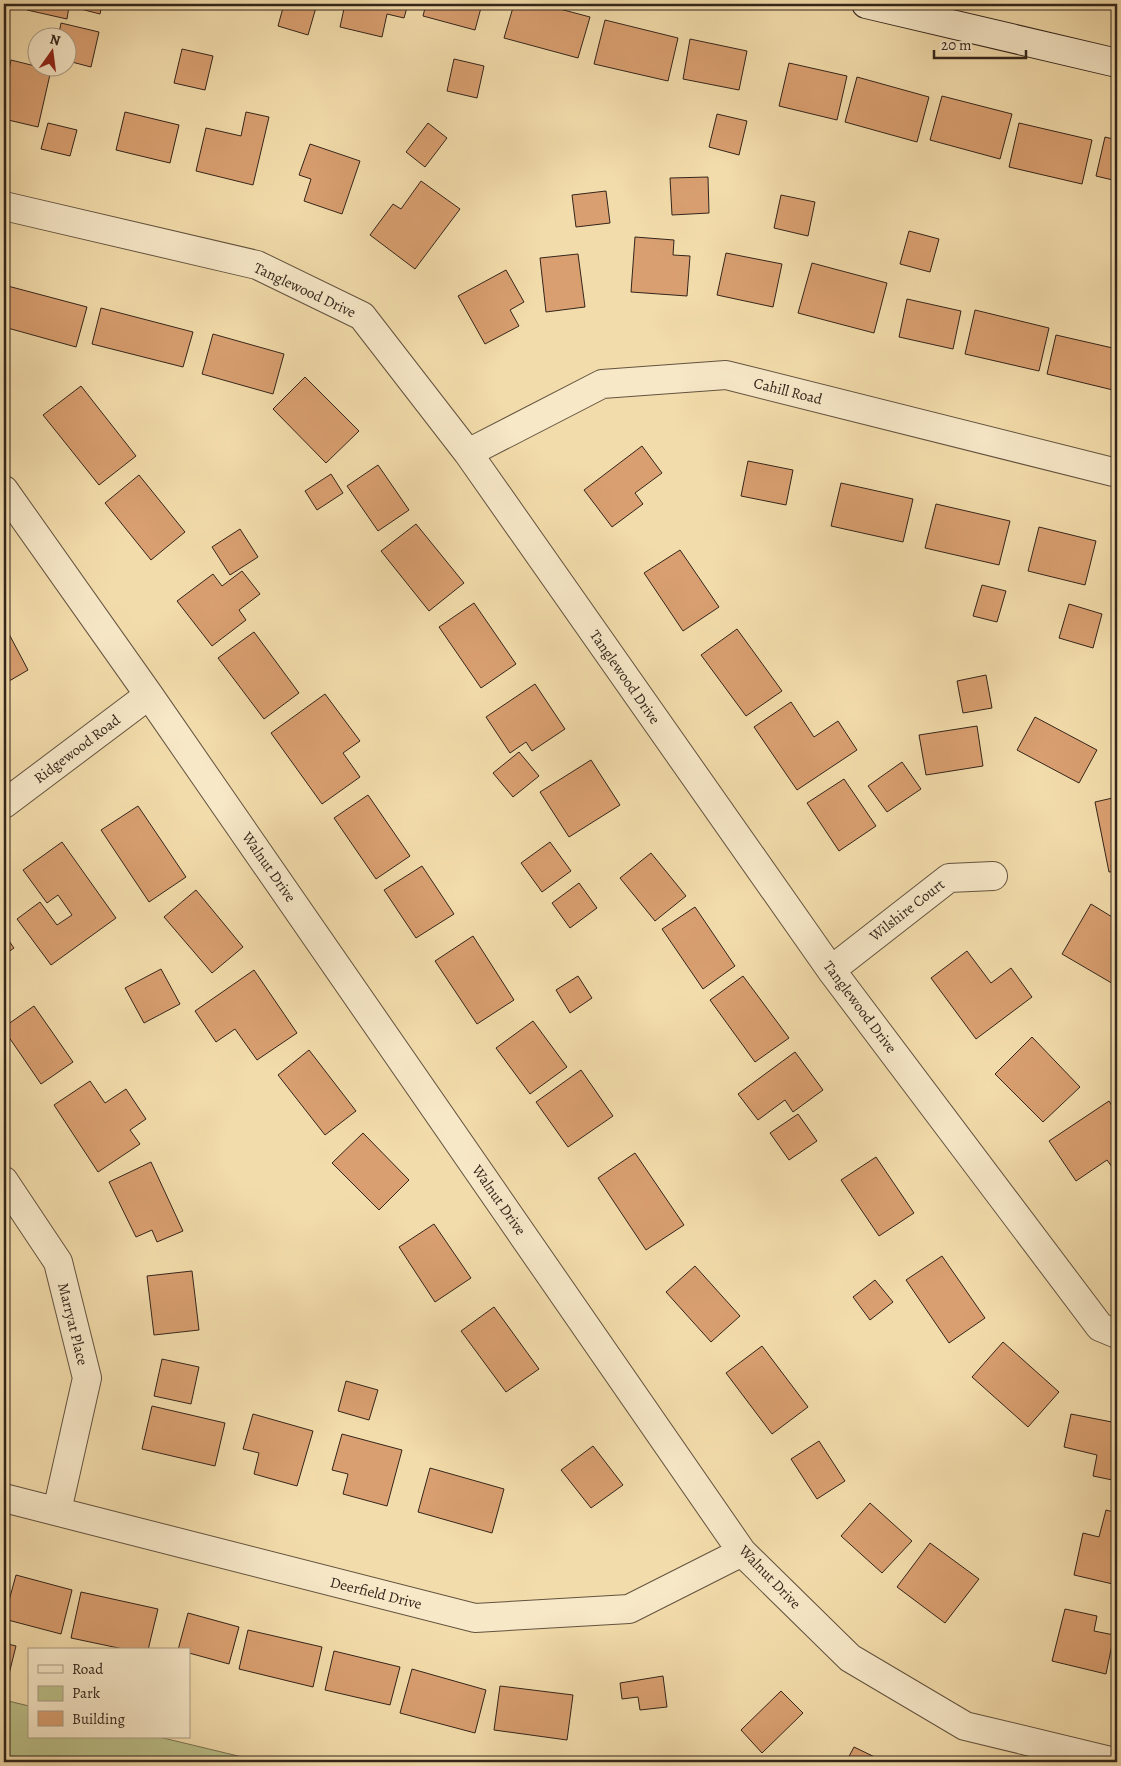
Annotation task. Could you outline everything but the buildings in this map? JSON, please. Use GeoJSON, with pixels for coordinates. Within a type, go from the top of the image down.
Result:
{"type":"FeatureCollection","features":[{"type":"Feature","properties":{"kind":"street"},"geometry":{"type":"LineString","coordinates":[[866,4],[1117,63]]}},
{"type":"Feature","properties":{"kind":"street","name":"Tanglewood Drive"},"geometry":{"type":"LineString","coordinates":[[4,206],[257,266],[362,316],[468,453],[831,970],[1100,1327],[1117,1334]]}},
{"type":"Feature","properties":{"kind":"street","name":"Cahill Road"},"geometry":{"type":"LineString","coordinates":[[468,453],[602,384],[726,375],[1117,473]]}},
{"type":"Feature","properties":{"kind":"street","name":"Walnut Drive"},"geometry":{"type":"LineString","coordinates":[[4,490],[150,695],[742,1552],[850,1658],[965,1726],[1115,1762]]}},
{"type":"Feature","properties":{"kind":"street","name":"Ridgewood Road"},"geometry":{"type":"LineString","coordinates":[[4,804],[150,695]]}},
{"type":"Feature","properties":{"kind":"street","name":"Wilshire Court"},"geometry":{"type":"LineString","coordinates":[[831,970],[949,878],[993,876]]}},
{"type":"Feature","properties":{"kind":"street","name":"Marryat Place"},"geometry":{"type":"LineString","coordinates":[[4,1181],[58,1262],[87,1378],[57,1511]]}},
{"type":"Feature","properties":{"kind":"street","name":"Deerfield Drive"},"geometry":{"type":"LineString","coordinates":[[4,1498],[475,1618],[628,1609],[742,1552]]}},
{"type":"Feature","properties":{"kind":"green space"},"geometry":{"type":"Polygon","coordinates":[[[4,1700],[28,1706],[28,1738],[163,1738],[263,1762],[4,1762],[4,1700]]]}}]}
